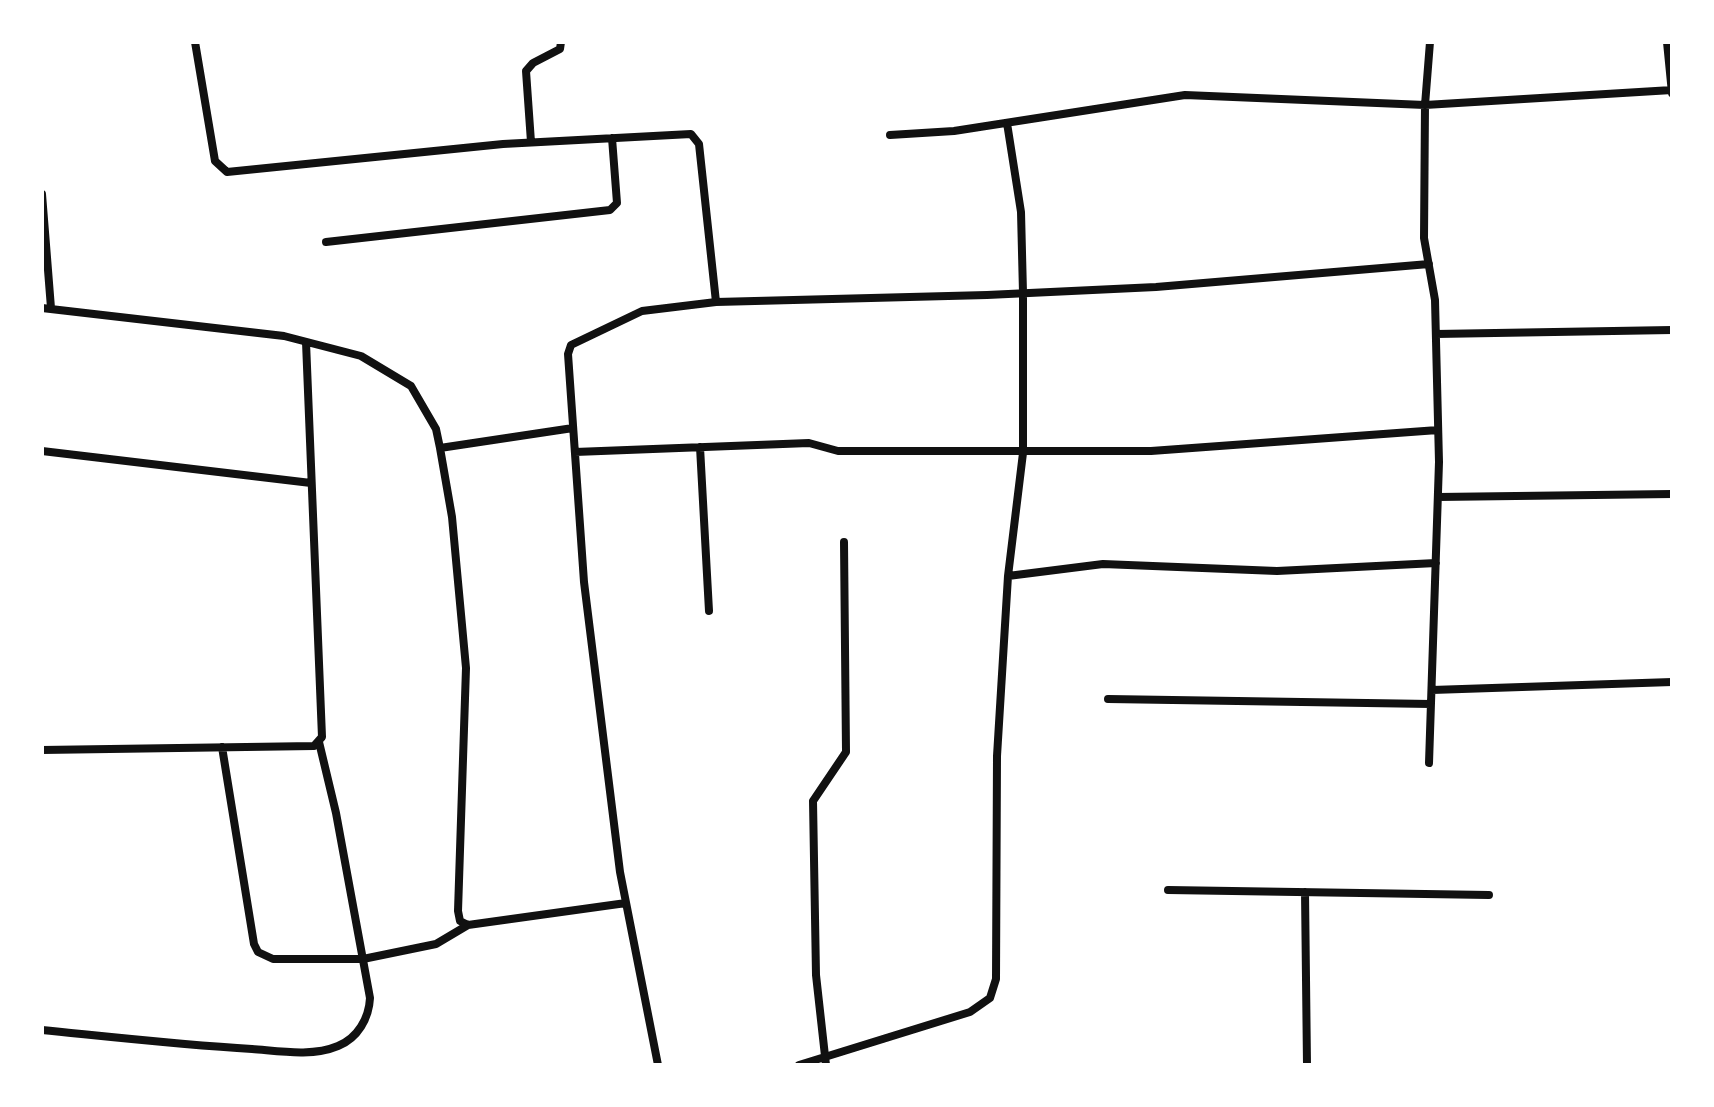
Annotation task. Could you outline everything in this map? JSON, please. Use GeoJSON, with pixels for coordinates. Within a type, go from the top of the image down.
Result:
{"type":"FeatureCollection","features":[{"type":"Feature","properties":{"kind":"street"},"geometry":{"type":"LineString","coordinates":[[195,42],[215,161],[227,172],[531,142],[691,134],[699,144],[716,302]]}},
{"type":"Feature","properties":{"kind":"street"},"geometry":{"type":"LineString","coordinates":[[531,142],[526,71],[533,63],[560,49],[561,42]]}},
{"type":"Feature","properties":{"kind":"street"},"geometry":{"type":"LineString","coordinates":[[1429,763],[1438,497],[1435,300],[1424,238],[1425,105],[1430,42]]}},
{"type":"Feature","properties":{"kind":"street"},"geometry":{"type":"LineString","coordinates":[[890,135],[954,131],[1185,95],[1425,105],[1672,93],[1667,42]]}},
{"type":"Feature","properties":{"kind":"street"},"geometry":{"type":"LineString","coordinates":[[799,1065],[970,1012],[990,998],[996,979],[997,756],[1008,576],[1023,453],[1021,212],[1007,123]]}},
{"type":"Feature","properties":{"kind":"street"},"geometry":{"type":"LineString","coordinates":[[326,242],[610,210],[617,203],[612,138]]}},
{"type":"Feature","properties":{"kind":"street"},"geometry":{"type":"LineString","coordinates":[[42,194],[46,308],[284,336],[361,356],[411,386],[436,429],[452,517],[466,668],[458,911],[460,921],[468,925]]}},
{"type":"Feature","properties":{"kind":"street"},"geometry":{"type":"LineString","coordinates":[[658,1065],[626,903],[584,582],[568,354],[571,345],[642,311],[716,302],[1156,287],[1429,264]]}},
{"type":"Feature","properties":{"kind":"street"},"geometry":{"type":"LineString","coordinates":[[1436,334],[1672,330]]}},
{"type":"Feature","properties":{"kind":"street"},"geometry":{"type":"LineString","coordinates":[[42,750],[314,746],[319,742],[322,737],[306,342]]}},
{"type":"Feature","properties":{"kind":"street"},"geometry":{"type":"LineString","coordinates":[[440,448],[573,428]]}},
{"type":"Feature","properties":{"kind":"street"},"geometry":{"type":"LineString","coordinates":[[575,452],[809,443],[838,451],[1151,451],[1438,430]]}},
{"type":"Feature","properties":{"kind":"street"},"geometry":{"type":"LineString","coordinates":[[700,447],[709,611]]}},
{"type":"Feature","properties":{"kind":"street"},"geometry":{"type":"LineString","coordinates":[[42,451],[311,483]]}},
{"type":"Feature","properties":{"kind":"street"},"geometry":{"type":"LineString","coordinates":[[1438,497],[1672,494]]}},
{"type":"Feature","properties":{"kind":"street"},"geometry":{"type":"LineString","coordinates":[[826,1065],[816,975],[813,801],[846,752],[844,542]]}},
{"type":"Feature","properties":{"kind":"street"},"geometry":{"type":"LineString","coordinates":[[1008,576],[1103,564],[1277,571],[1436,563]]}},
{"type":"Feature","properties":{"kind":"street"},"geometry":{"type":"LineString","coordinates":[[1432,690],[1672,682]]}},
{"type":"Feature","properties":{"kind":"street"},"geometry":{"type":"LineString","coordinates":[[1108,699],[1431,704]]}},
{"type":"Feature","properties":{"kind":"street"},"geometry":{"type":"LineString","coordinates":[[42,1030],[192,1046],[313,1052],[337,1047],[350,1040],[369,1011],[363,959],[336,813],[319,742]]}},
{"type":"Feature","properties":{"kind":"street"},"geometry":{"type":"LineString","coordinates":[[222,747],[254,944],[258,952],[273,959],[363,959],[436,944],[468,925],[626,903]]}},
{"type":"Feature","properties":{"kind":"street"},"geometry":{"type":"LineString","coordinates":[[1168,890],[1489,895]]}},
{"type":"Feature","properties":{"kind":"street"},"geometry":{"type":"LineString","coordinates":[[1305,892],[1307,1065]]}}]}
